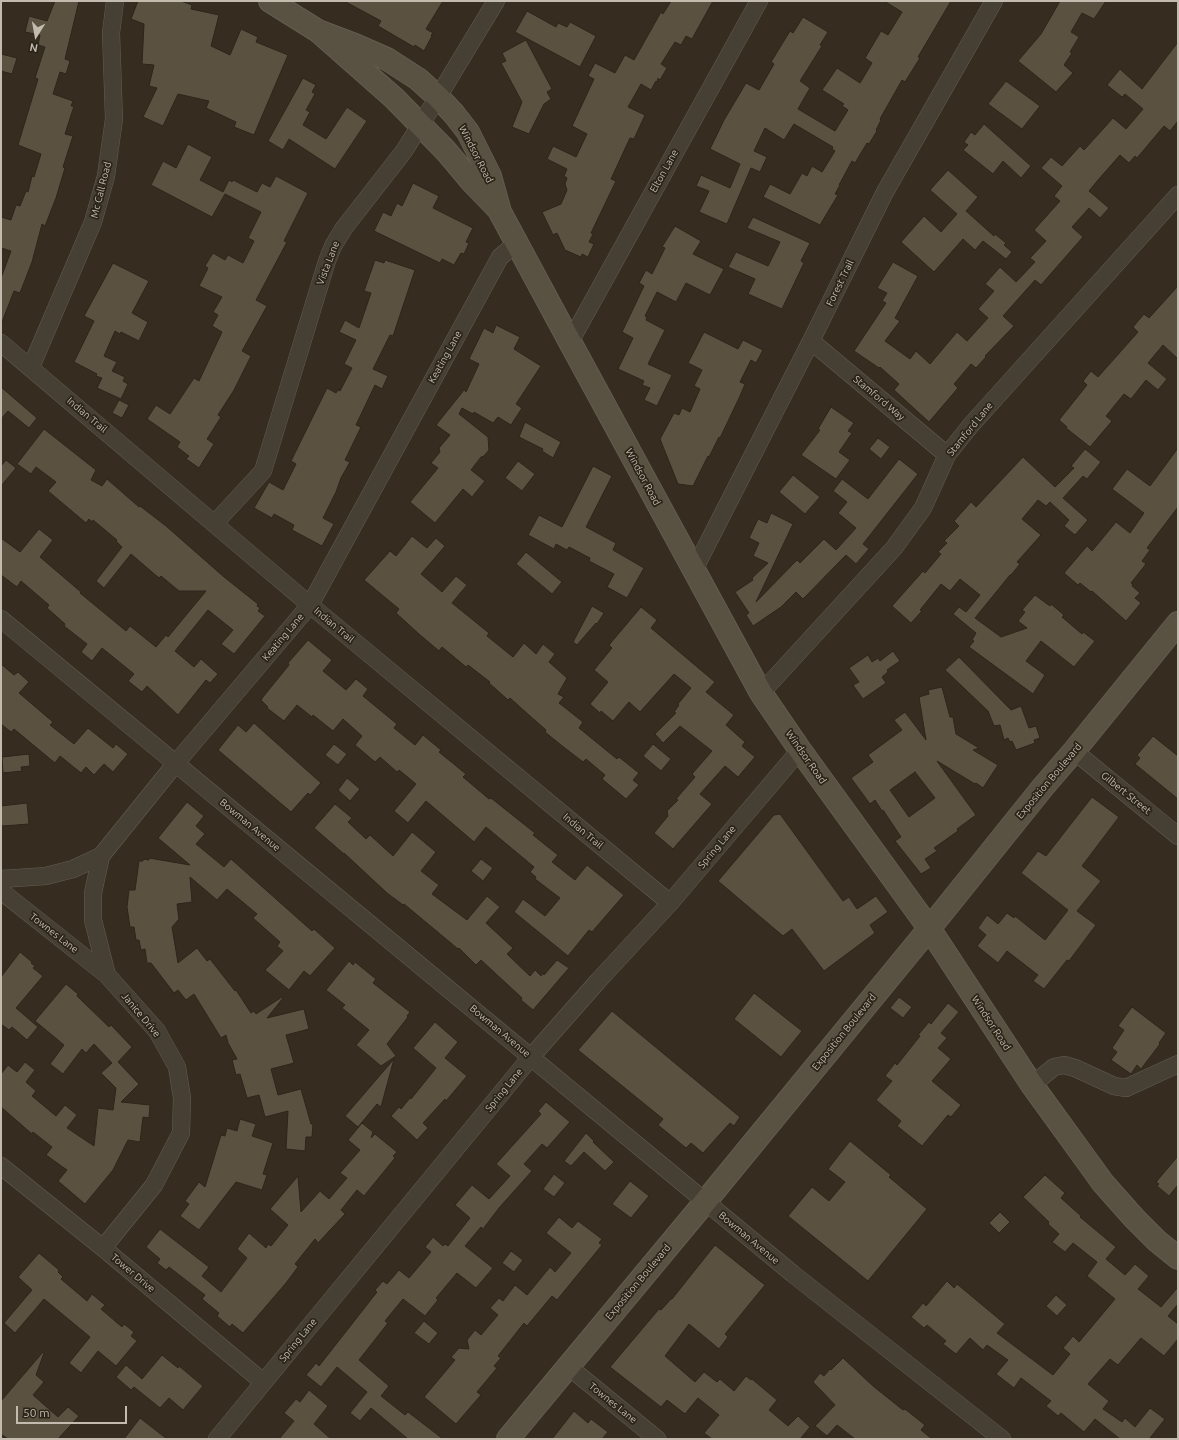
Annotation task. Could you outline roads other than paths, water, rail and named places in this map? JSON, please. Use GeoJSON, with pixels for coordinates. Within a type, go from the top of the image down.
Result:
{"type":"FeatureCollection","features":[{"type":"Feature","properties":{"kind":"street","name":"Mc Call Road"},"geometry":{"type":"LineString","coordinates":[[31,367],[93,222],[106,176],[114,120],[110,33],[114,1]]}},
{"type":"Feature","properties":{"kind":"street","name":"Windsor Road"},"geometry":{"type":"LineString","coordinates":[[270,1],[318,31],[394,98],[421,124],[500,212],[518,242],[570,342],[762,693],[800,750],[929,928],[1032,1085],[1103,1183],[1134,1218],[1178,1258]]}},
{"type":"Feature","properties":{"kind":"street","name":"Vista Lane"},"geometry":{"type":"LineString","coordinates":[[215,523],[263,470],[327,261],[334,246],[344,228],[404,151],[496,1]]}},
{"type":"Feature","properties":{"kind":"street","name":"Elton Lane"},"geometry":{"type":"LineString","coordinates":[[570,342],[759,1]]}},
{"type":"Feature","properties":{"kind":"street","name":"Forest Trail"},"geometry":{"type":"LineString","coordinates":[[694,570],[885,192],[994,1]]}},
{"type":"Feature","properties":{"kind":"street","name":"Windsor Road"},"geometry":{"type":"LineString","coordinates":[[318,31],[387,59],[418,79],[438,97],[468,132],[490,176],[500,212]]}},
{"type":"Feature","properties":{"kind":"street","name":"Stamford Lane"},"geometry":{"type":"LineString","coordinates":[[762,693],[894,548],[923,508],[948,455],[971,424],[1178,195]]}},
{"type":"Feature","properties":{"kind":"street","name":"Keating Lane"},"geometry":{"type":"LineString","coordinates":[[1,879],[46,876],[74,869],[101,856],[176,763],[310,605],[500,257],[518,242]]}},
{"type":"Feature","properties":{"kind":"street","name":"Stamford Way"},"geometry":{"type":"LineString","coordinates":[[811,341],[948,455]]}},
{"type":"Feature","properties":{"kind":"street","name":"Indian Trail"},"geometry":{"type":"LineString","coordinates":[[1,343],[310,605],[670,902]]}},
{"type":"Feature","properties":{"kind":"street","name":"Bowman Avenue"},"geometry":{"type":"LineString","coordinates":[[1,619],[705,1202],[793,1274],[1002,1439]]}},
{"type":"Feature","properties":{"kind":"street","name":"Exposition Boulevard"},"geometry":{"type":"LineString","coordinates":[[508,1439],[705,1202],[1043,786],[1074,751],[1178,623]]}},
{"type":"Feature","properties":{"kind":"street","name":"Spring Lane"},"geometry":{"type":"LineString","coordinates":[[217,1439],[531,1057],[670,902],[800,750]]}},
{"type":"Feature","properties":{"kind":"street","name":"Gilbert Street"},"geometry":{"type":"LineString","coordinates":[[1074,751],[1178,836]]}},
{"type":"Feature","properties":{"kind":"street","name":"Janice Drive"},"geometry":{"type":"LineString","coordinates":[[101,856],[93,893],[93,920],[107,974],[157,1031],[177,1067],[182,1098],[181,1133],[154,1185],[103,1248]]}},
{"type":"Feature","properties":{"kind":"street","name":"Townes Lane"},"geometry":{"type":"LineString","coordinates":[[1,891],[107,974]]}},
{"type":"Feature","properties":{"kind":"street"},"geometry":{"type":"LineString","coordinates":[[1032,1085],[1054,1067],[1064,1065],[1075,1068],[1114,1086],[1126,1088],[1178,1064]]}},
{"type":"Feature","properties":{"kind":"street","name":"Tower Drive"},"geometry":{"type":"LineString","coordinates":[[1,1166],[103,1248],[263,1382]]}},
{"type":"Feature","properties":{"kind":"street","name":"Townes Lane"},"geometry":{"type":"LineString","coordinates":[[569,1367],[657,1439]]}}]}
